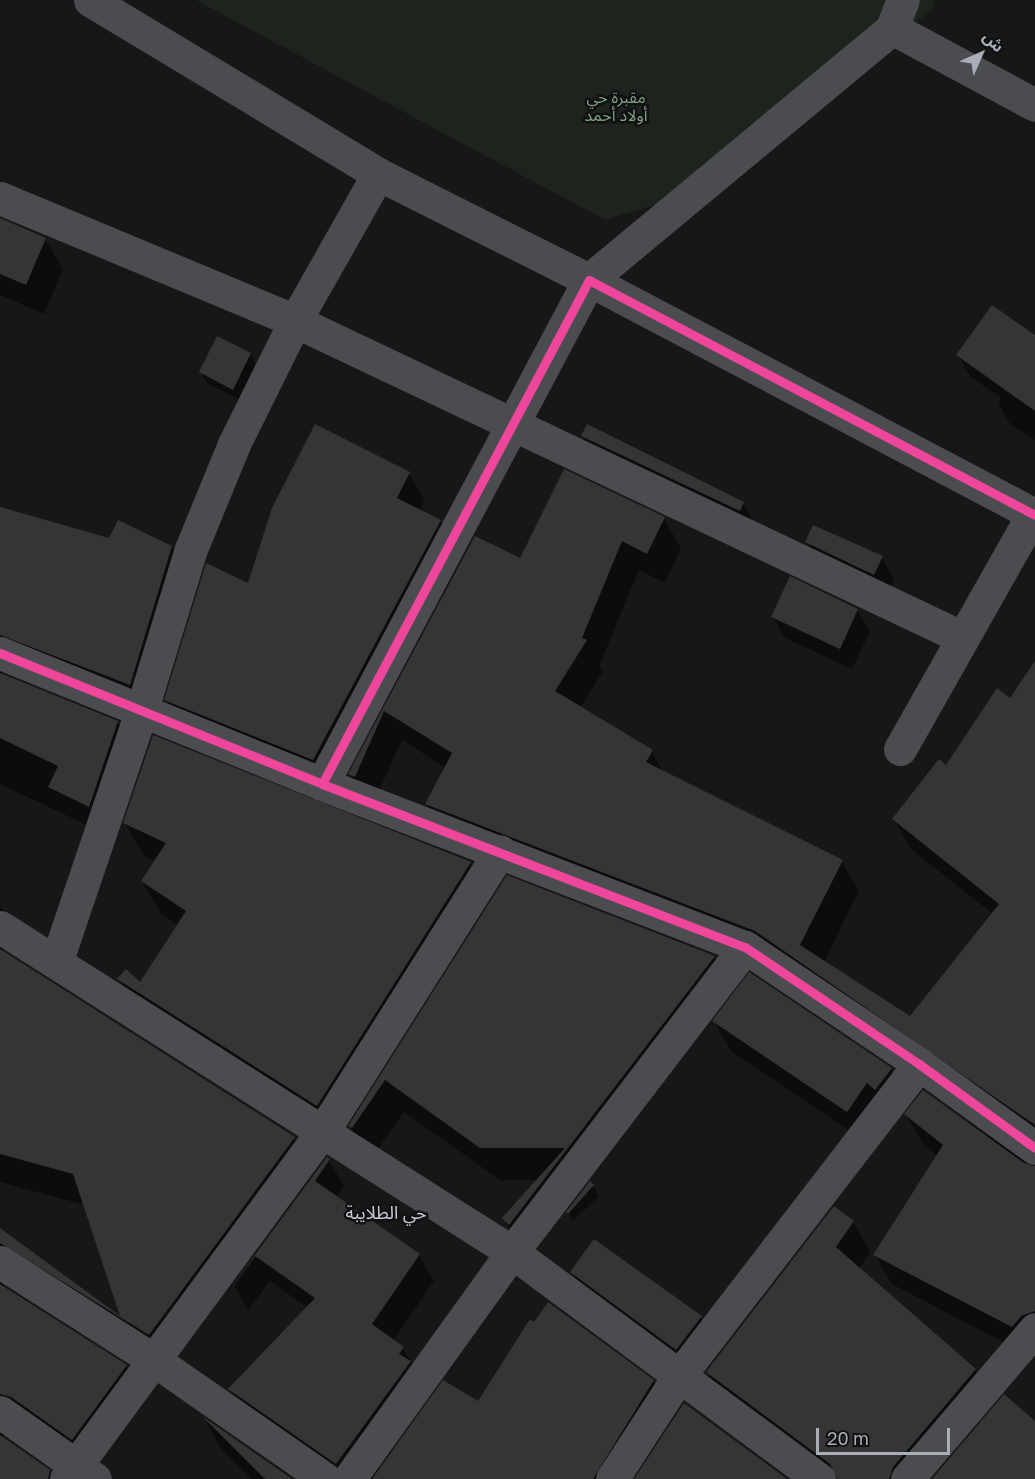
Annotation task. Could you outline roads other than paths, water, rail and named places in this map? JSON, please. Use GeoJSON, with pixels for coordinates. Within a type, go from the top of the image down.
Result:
{"type":"FeatureCollection","features":[{"type":"Feature","properties":{"kind":"street"},"geometry":{"type":"LineString","coordinates":[[90,0],[378,174],[590,280],[1034,515],[961,637],[900,749]]}},
{"type":"Feature","properties":{"kind":"street"},"geometry":{"type":"LineString","coordinates":[[322,783],[590,280],[897,14],[1035,105]]}},
{"type":"Feature","properties":{"kind":"street"},"geometry":{"type":"LineString","coordinates":[[57,960],[142,709],[191,549],[234,444],[295,321],[378,174]]}},
{"type":"Feature","properties":{"kind":"street"},"geometry":{"type":"LineString","coordinates":[[0,198],[295,321],[961,637]]}},
{"type":"Feature","properties":{"kind":"street"},"geometry":{"type":"LineString","coordinates":[[0,653],[322,783],[745,947],[919,1064],[1035,1148]]}},
{"type":"Feature","properties":{"kind":"street"},"geometry":{"type":"LineString","coordinates":[[0,1412],[79,1474],[154,1360],[323,1131],[501,851]]}},
{"type":"Feature","properties":{"kind":"street"},"geometry":{"type":"LineString","coordinates":[[0,927],[57,960],[512,1252],[819,1479]]}},
{"type":"Feature","properties":{"kind":"street"},"geometry":{"type":"LineString","coordinates":[[349,1479],[512,1252],[745,947]]}},
{"type":"Feature","properties":{"kind":"street"},"geometry":{"type":"LineString","coordinates":[[612,1479],[678,1376],[919,1064]]}},
{"type":"Feature","properties":{"kind":"street"},"geometry":{"type":"LineString","coordinates":[[0,1262],[154,1360],[325,1479]]}},
{"type":"Feature","properties":{"kind":"street"},"geometry":{"type":"LineString","coordinates":[[907,1479],[1035,1329]]}},
{"type":"Feature","properties":{"kind":"district","name":"حي الطلايبة"},"geometry":{"type":"Point","coordinates":[386,1212]}},
{"type":"Feature","properties":{"kind":"park label","name":"مقبرة حي أولاد أحمد"},"geometry":{"type":"Point","coordinates":[616,106]}}]}
